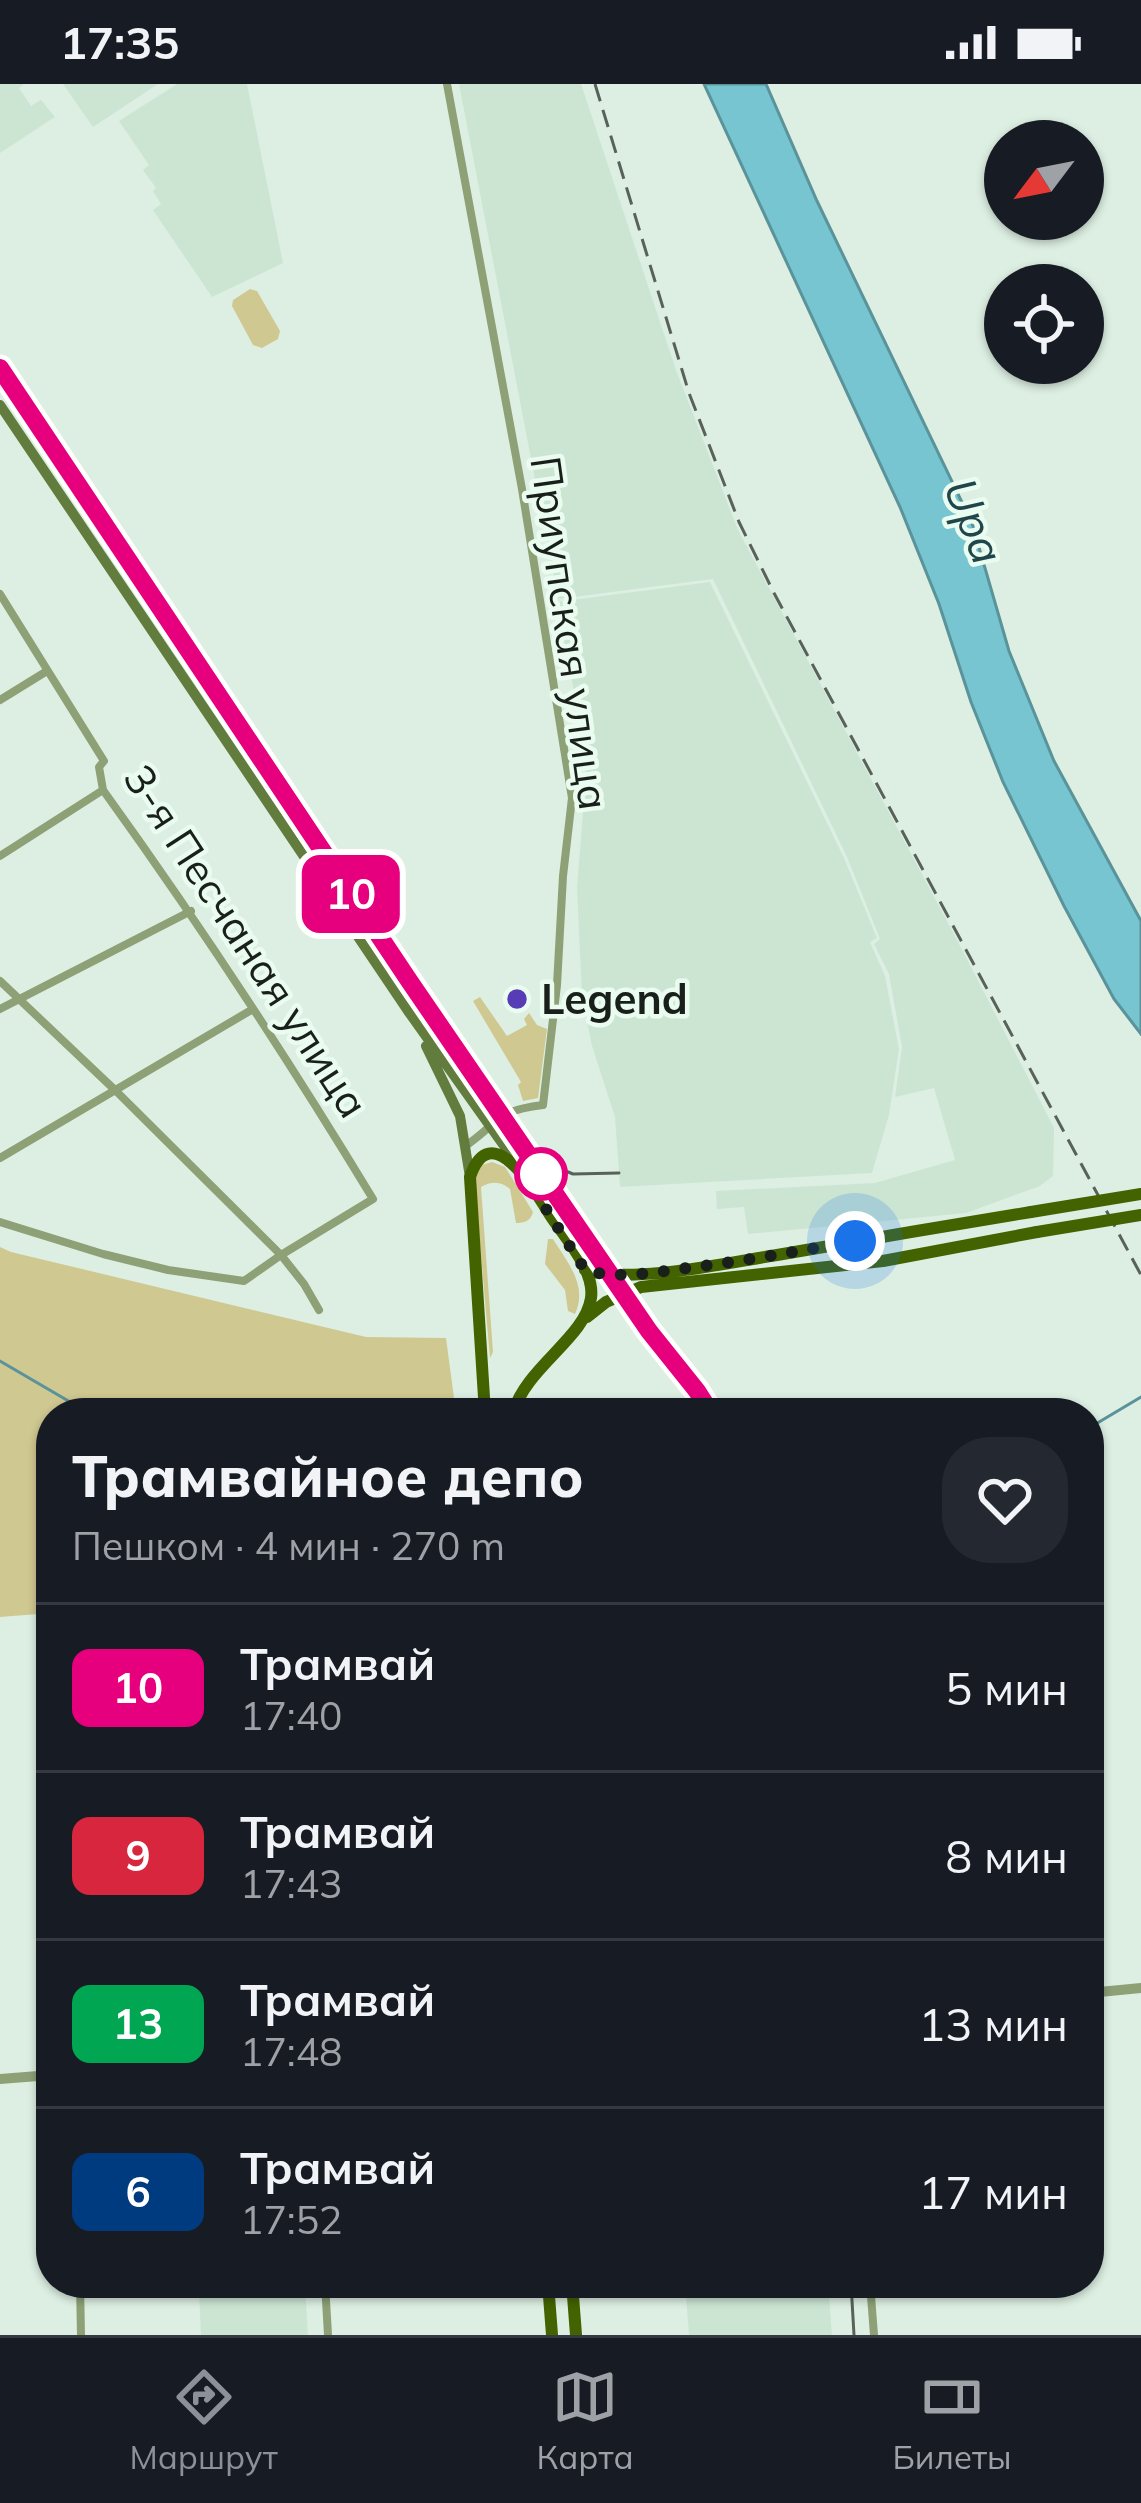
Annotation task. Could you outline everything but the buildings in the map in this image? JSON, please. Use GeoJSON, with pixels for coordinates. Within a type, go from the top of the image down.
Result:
{"type":"FeatureCollection","features":[{"type":"Feature","properties":{"kind":"main road"},"geometry":{"type":"LineString","coordinates":[[0,405],[585,1270],[592,1290],[582,1322]]}},
{"type":"Feature","properties":{"kind":"main road"},"geometry":{"type":"LineString","coordinates":[[408,1011],[460,1116],[466,1145],[485,1398]]}},
{"type":"Feature","properties":{"kind":"main road"},"geometry":{"type":"LineString","coordinates":[[470,1178],[479,1160],[494,1154],[522,1171]]}},
{"type":"Feature","properties":{"kind":"main road"},"geometry":{"type":"LineString","coordinates":[[585,1270],[631,1275],[723,1264],[1141,1194]]}},
{"type":"Feature","properties":{"kind":"main road"},"geometry":{"type":"LineString","coordinates":[[519,1398],[530,1378],[582,1322],[605,1302],[641,1287],[883,1261],[1141,1215]]}},
{"type":"Feature","properties":{"kind":"main road"},"geometry":{"type":"LineString","coordinates":[[549,2298],[552,2335]]}},
{"type":"Feature","properties":{"kind":"main road"},"geometry":{"type":"LineString","coordinates":[[573,2298],[576,2335]]}},
{"type":"Feature","properties":{"kind":"street","name":"Приупская улица"},"geometry":{"type":"LineString","coordinates":[[448,84],[522,489],[572,799],[543,1105],[518,1107],[466,1145]]}},
{"type":"Feature","properties":{"kind":"street","name":"3-я Песчаная улица"},"geometry":{"type":"LineString","coordinates":[[0,594],[104,760],[99,767],[103,790],[191,911],[373,1199],[280,1255]]}},
{"type":"Feature","properties":{"kind":"street"},"geometry":{"type":"LineString","coordinates":[[0,700],[47,671]]}},
{"type":"Feature","properties":{"kind":"street"},"geometry":{"type":"LineString","coordinates":[[0,856],[103,790]]}},
{"type":"Feature","properties":{"kind":"street"},"geometry":{"type":"LineString","coordinates":[[0,1009],[191,911]]}},
{"type":"Feature","properties":{"kind":"street"},"geometry":{"type":"LineString","coordinates":[[0,981],[280,1255],[320,1310]]}},
{"type":"Feature","properties":{"kind":"street"},"geometry":{"type":"LineString","coordinates":[[0,1158],[253,1010]]}},
{"type":"Feature","properties":{"kind":"street"},"geometry":{"type":"LineString","coordinates":[[0,1222],[168,1270],[244,1281],[280,1255]]}},
{"type":"Feature","properties":{"kind":"street"},"geometry":{"type":"LineString","coordinates":[[1104,1992],[1141,1988]]}},
{"type":"Feature","properties":{"kind":"street"},"geometry":{"type":"LineString","coordinates":[[0,2079],[36,2075]]}},
{"type":"Feature","properties":{"kind":"street"},"geometry":{"type":"LineString","coordinates":[[80,2298],[81,2335]]}},
{"type":"Feature","properties":{"kind":"street"},"geometry":{"type":"LineString","coordinates":[[327,2298],[328,2335]]}},
{"type":"Feature","properties":{"kind":"street"},"geometry":{"type":"LineString","coordinates":[[871,2298],[874,2335]]}},
{"type":"Feature","properties":{"kind":"shaded area"},"geometry":{"type":"Polygon","coordinates":[[[0,84],[24,84],[19,88],[31,106],[41,100],[55,117],[0,153],[0,84]]]}},
{"type":"Feature","properties":{"kind":"shaded area"},"geometry":{"type":"Polygon","coordinates":[[[63,84],[158,84],[93,127],[63,84]]]}},
{"type":"Feature","properties":{"kind":"shaded area"},"geometry":{"type":"Polygon","coordinates":[[[177,84],[247,84],[283,263],[212,297],[153,210],[161,204],[143,170],[149,165],[119,121],[177,84]]]}},
{"type":"Feature","properties":{"kind":"shaded area"},"geometry":{"type":"Polygon","coordinates":[[[459,84],[581,84],[676,370],[738,530],[1054,1128],[1053,1176],[1040,1186],[966,1213],[748,1234],[744,1207],[717,1209],[716,1191],[875,1183],[955,1160],[934,1088],[895,1097],[902,1047],[889,974],[874,944],[880,939],[847,857],[713,579],[558,599],[459,84]]]}},
{"type":"Feature","properties":{"kind":"shaded area"},"geometry":{"type":"Polygon","coordinates":[[[250,289],[257,291],[280,331],[278,339],[262,348],[253,345],[232,306],[233,300],[250,289]]]}},
{"type":"Feature","properties":{"kind":"shaded area"},"geometry":{"type":"Polygon","coordinates":[[[710,582],[844,858],[877,938],[870,942],[885,976],[899,1049],[889,1115],[872,1173],[620,1187],[615,1117],[582,997],[577,888],[587,761],[557,602],[710,582]]]}},
{"type":"Feature","properties":{"kind":"shaded area"},"geometry":{"type":"Polygon","coordinates":[[[480,997],[507,1036],[527,1025],[524,1019],[529,1013],[537,1025],[547,1029],[538,1098],[523,1101],[521,1082],[473,1001],[480,997]]]}},
{"type":"Feature","properties":{"kind":"shaded area"},"geometry":{"type":"Polygon","coordinates":[[[492,1162],[505,1167],[533,1212],[527,1221],[516,1223],[510,1189],[496,1183],[481,1187],[490,1358],[474,1175],[492,1162]]]}},
{"type":"Feature","properties":{"kind":"shaded area"},"geometry":{"type":"Polygon","coordinates":[[[548,1239],[553,1239],[575,1275],[579,1294],[575,1314],[568,1311],[565,1290],[545,1264],[548,1239]]]}},
{"type":"Feature","properties":{"kind":"shaded area"},"geometry":{"type":"Polygon","coordinates":[[[0,1247],[366,1337],[446,1338],[454,1398],[36,1398],[36,1614],[0,1617],[0,1247]]]}},
{"type":"Feature","properties":{"kind":"shaded area"},"geometry":{"type":"Polygon","coordinates":[[[199,2298],[306,2298],[308,2335],[201,2335],[199,2298]]]}},
{"type":"Feature","properties":{"kind":"shaded area"},"geometry":{"type":"Polygon","coordinates":[[[686,2298],[829,2298],[832,2335],[689,2335],[686,2298]]]}},
{"type":"Feature","properties":{"kind":"water"},"geometry":{"type":"Polygon","coordinates":[[[704,84],[766,84],[972,523],[1009,651],[1054,761],[1141,921],[1141,1034],[1114,999],[1003,782],[900,507],[704,84]]]}},
{"type":"Feature","properties":{"kind":"waterway"},"geometry":{"type":"LineString","coordinates":[[0,1361],[63,1398]]}},
{"type":"Feature","properties":{"kind":"waterway"},"geometry":{"type":"LineString","coordinates":[[1104,1419],[1141,1397]]}},
{"type":"Feature","properties":{"kind":"tram line"},"geometry":{"type":"LineString","coordinates":[[0,368],[410,982],[700,1398]]}},
{"type":"Feature","properties":{"kind":"tram line","name":"10"},"geometry":{"type":"LineString","coordinates":[[0,368],[410,982],[649,1331],[701,1398]]}},
{"type":"Feature","properties":{"kind":"tram line"},"geometry":{"type":"LineString","coordinates":[[534,1158],[573,1174],[619,1173]]}},
{"type":"Feature","properties":{"kind":"tram line"},"geometry":{"type":"LineString","coordinates":[[852,2298],[854,2335]]}},
{"type":"Feature","properties":{"kind":"railway"},"geometry":{"type":"LineString","coordinates":[[595,84],[689,393],[739,522],[1141,1275]]}},
{"type":"Feature","properties":{"kind":"place","name":"Legend"},"geometry":{"type":"Point","coordinates":[517,999]}},
{"type":"Feature","properties":{"kind":"route"},"geometry":{"type":"LineString","coordinates":[[541,1174],[522,1171],[585,1270],[603,1275],[723,1264],[855,1241]]}},
{"type":"Feature","properties":{"kind":"water label","name":"Upa"},"geometry":{"type":"Point","coordinates":[974,521]}}]}
